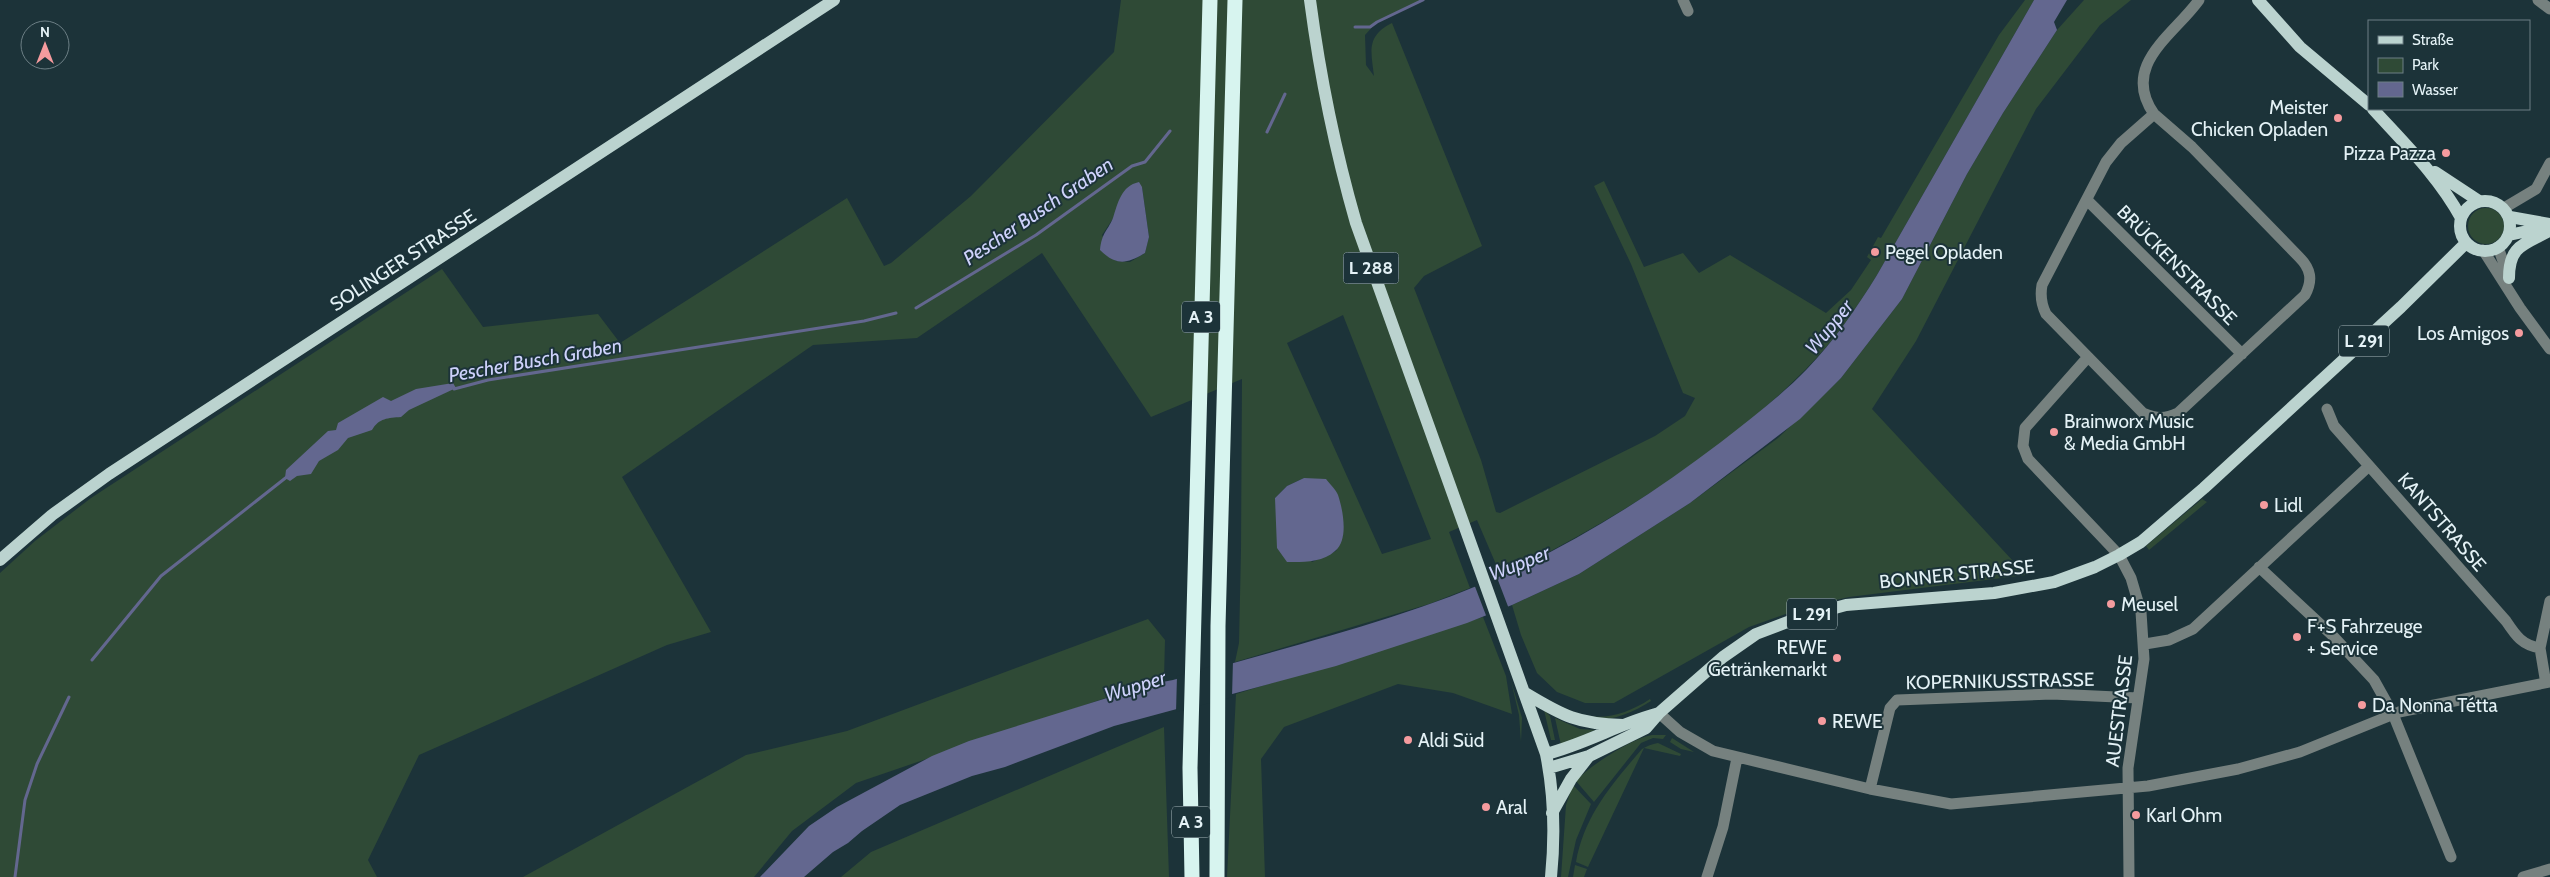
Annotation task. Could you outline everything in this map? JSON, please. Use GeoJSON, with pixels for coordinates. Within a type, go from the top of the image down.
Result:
{"type":"FeatureCollection","features":[{"type":"Feature","properties":{"kind":"highway","name":"A 3"},"geometry":{"type":"LineString","coordinates":[[1192,877],[1190,768],[1210,0]]}},
{"type":"Feature","properties":{"kind":"highway","name":"A 3"},"geometry":{"type":"LineString","coordinates":[[1217,877],[1218,626],[1235,0]]}},
{"type":"Feature","properties":{"kind":"main road","name":"SOLINGER STRASSE"},"geometry":{"type":"LineString","coordinates":[[0,560],[52,515],[109,474],[834,0]]}},
{"type":"Feature","properties":{"kind":"main road","name":"L 288"},"geometry":{"type":"LineString","coordinates":[[1310,0],[1330,119],[1356,224],[1546,754],[1549,768],[1552,813],[1551,877]]}},
{"type":"Feature","properties":{"kind":"main road"},"geometry":{"type":"LineString","coordinates":[[2258,0],[2300,47],[2368,104]]}},
{"type":"Feature","properties":{"kind":"main road"},"geometry":{"type":"LineString","coordinates":[[2268,0],[2275,18]]}},
{"type":"Feature","properties":{"kind":"main road"},"geometry":{"type":"LineString","coordinates":[[2374,110],[2414,154],[2451,200],[2461,218]]}},
{"type":"Feature","properties":{"kind":"main road"},"geometry":{"type":"LineString","coordinates":[[2414,154],[2442,177],[2479,201]]}},
{"type":"Feature","properties":{"kind":"main road"},"geometry":{"type":"LineString","coordinates":[[2488,200],[2507,213],[2550,229],[2532,230],[2509,235],[2498,248],[2483,250],[2466,243],[2460,229],[2464,210],[2479,201],[2488,200]]}},
{"type":"Feature","properties":{"kind":"main road"},"geometry":{"type":"LineString","coordinates":[[2507,213],[2509,235]]}},
{"type":"Feature","properties":{"kind":"main road"},"geometry":{"type":"LineString","coordinates":[[2509,278],[2509,261],[2515,250],[2550,229]]}},
{"type":"Feature","properties":{"kind":"main road","name":"BONNER STRASSE"},"geometry":{"type":"LineString","coordinates":[[1549,768],[1589,756],[1646,728],[1659,712],[1722,656],[1756,634],[1798,618],[1846,605],[1994,593],[2054,582],[2095,567],[2119,555],[2141,542],[2204,488],[2401,307],[2466,243]]}},
{"type":"Feature","properties":{"kind":"main road"},"geometry":{"type":"LineString","coordinates":[[1525,693],[1571,719],[1593,724],[1625,725]]}},
{"type":"Feature","properties":{"kind":"main road","name":"BONNER STRASSE"},"geometry":{"type":"LineString","coordinates":[[1546,754],[1602,736],[1659,712]]}},
{"type":"Feature","properties":{"kind":"main road"},"geometry":{"type":"LineString","coordinates":[[1552,813],[1571,779],[1589,756]]}},
{"type":"Feature","properties":{"kind":"street"},"geometry":{"type":"LineString","coordinates":[[1683,0],[1688,11]]}},
{"type":"Feature","properties":{"kind":"street"},"geometry":{"type":"LineString","coordinates":[[2154,114],[2121,143],[2106,162],[2088,201],[2042,285],[2040,294],[2042,306],[2046,314],[2144,413],[2155,418],[2167,418],[2178,413],[2305,295],[2311,276],[2308,266],[2192,147],[2154,114],[2147,103],[2147,60],[2199,0]]}},
{"type":"Feature","properties":{"kind":"street"},"geometry":{"type":"LineString","coordinates":[[2538,0],[2550,9]]}},
{"type":"Feature","properties":{"kind":"street"},"geometry":{"type":"LineString","coordinates":[[2507,213],[2536,189],[2550,163]]}},
{"type":"Feature","properties":{"kind":"street","name":"BRÜCKENSTRASSE"},"geometry":{"type":"LineString","coordinates":[[2088,201],[2242,354]]}},
{"type":"Feature","properties":{"kind":"street"},"geometry":{"type":"LineString","coordinates":[[2498,248],[2520,308]]}},
{"type":"Feature","properties":{"kind":"street"},"geometry":{"type":"LineString","coordinates":[[2483,250],[2520,308],[2550,348]]}},
{"type":"Feature","properties":{"kind":"street","name":"AUESTRASSE"},"geometry":{"type":"LineString","coordinates":[[2088,357],[2025,428],[2023,446],[2028,459],[2119,555],[2136,591],[2145,644],[2128,787],[2129,877]]}},
{"type":"Feature","properties":{"kind":"street","name":"KANTSTRASSE"},"geometry":{"type":"LineString","coordinates":[[2327,410],[2334,426],[2506,621],[2519,640],[2529,646],[2540,648]]}},
{"type":"Feature","properties":{"kind":"street"},"geometry":{"type":"LineString","coordinates":[[2145,644],[2169,640],[2193,630],[2369,466]]}},
{"type":"Feature","properties":{"kind":"street"},"geometry":{"type":"LineString","coordinates":[[2259,567],[2332,635],[2374,680],[2393,714],[2451,857]]}},
{"type":"Feature","properties":{"kind":"street"},"geometry":{"type":"LineString","coordinates":[[2550,600],[2540,648],[2542,668],[2545,678],[2550,682]]}},
{"type":"Feature","properties":{"kind":"street"},"geometry":{"type":"LineString","coordinates":[[1659,712],[1675,728],[1704,747],[1737,758],[1870,789],[1951,804],[2128,787],[2229,771],[2279,759],[2393,714],[2550,682]]}},
{"type":"Feature","properties":{"kind":"street","name":"KOPERNIKUSSTRASSE"},"geometry":{"type":"LineString","coordinates":[[1870,789],[1890,708],[1894,701],[1903,699],[2052,694],[2138,698]]}},
{"type":"Feature","properties":{"kind":"street"},"geometry":{"type":"LineString","coordinates":[[1708,877],[1723,827],[1737,758]]}},
{"type":"Feature","properties":{"kind":"street"},"geometry":{"type":"LineString","coordinates":[[2523,877],[2550,869]]}},
{"type":"Feature","properties":{"kind":"green space"},"geometry":{"type":"Polygon","coordinates":[[[1121,0],[1425,0],[1376,23],[1365,35],[1366,65],[1374,76],[1372,45],[1374,39],[1378,33],[1392,23],[1482,246],[1424,276],[1414,288],[1481,460],[1496,512],[1500,513],[1655,436],[1685,416],[1695,398],[1683,393],[1631,264],[1594,186],[1604,181],[1644,267],[1683,253],[1699,273],[1730,255],[1826,313],[1851,290],[1871,260],[1867,257],[1878,237],[1881,238],[1999,35],[2025,0],[2034,0],[1877,275],[1844,324],[1806,369],[1738,430],[1665,483],[1586,531],[1506,574],[1501,576],[1477,520],[1449,532],[1470,588],[1429,604],[1235,662],[1239,643],[1242,379],[1151,417],[1042,253],[917,338],[813,345],[622,477],[711,632],[667,645],[419,755],[368,860],[377,877],[0,877],[0,573],[35,541],[91,498],[442,269],[483,327],[598,314],[620,343],[847,198],[884,266],[891,263],[971,196],[1114,52],[1121,0]],[[1142,187],[1112,220],[1102,235],[1116,261],[1130,262],[1145,253],[1149,237],[1142,187]],[[1343,315],[1287,343],[1382,554],[1431,539],[1343,315]],[[1304,478],[1287,486],[1275,498],[1312,562],[1336,551],[1343,536],[1304,478]]]}},
{"type":"Feature","properties":{"kind":"green space"},"geometry":{"type":"Polygon","coordinates":[[[2084,0],[2131,0],[2100,25],[2036,109],[1916,341],[1872,409],[2026,575],[1849,597],[1805,607],[1749,627],[1614,703],[1585,703],[1557,692],[1537,673],[1521,635],[1512,605],[1579,574],[1690,503],[1778,438],[1841,378],[1902,299],[1967,174],[2003,113],[2057,30],[2084,0]]]}},
{"type":"Feature","properties":{"kind":"green space"},"geometry":{"type":"Polygon","coordinates":[[[2486,208],[2498,214],[2504,226],[2498,238],[2486,244],[2474,238],[2468,226],[2474,214],[2486,208]]]}},
{"type":"Feature","properties":{"kind":"green space"},"geometry":{"type":"Polygon","coordinates":[[[2202,499],[2207,502],[2149,550],[2146,546],[2202,499]]]}},
{"type":"Feature","properties":{"kind":"green space"},"geometry":{"type":"Polygon","coordinates":[[[1483,617],[1506,676],[1512,714],[1453,693],[1398,684],[1284,727],[1261,759],[1265,877],[1227,877],[1236,694],[1483,617]]]}},
{"type":"Feature","properties":{"kind":"green space"},"geometry":{"type":"Polygon","coordinates":[[[1148,619],[1165,640],[1164,678],[856,783],[792,831],[754,877],[523,877],[746,755],[847,731],[1148,619]]]}},
{"type":"Feature","properties":{"kind":"green space"},"geometry":{"type":"Polygon","coordinates":[[[1511,681],[1522,718],[1521,742],[1519,715],[1511,681]]]}},
{"type":"Feature","properties":{"kind":"green space"},"geometry":{"type":"Polygon","coordinates":[[[1650,699],[1651,701],[1641,707],[1618,717],[1606,719],[1582,719],[1570,715],[1560,708],[1563,707],[1574,712],[1596,717],[1607,716],[1629,710],[1650,699]]]}},
{"type":"Feature","properties":{"kind":"green space"},"geometry":{"type":"Polygon","coordinates":[[[1544,710],[1550,716],[1555,740],[1551,740],[1544,710]]]}},
{"type":"Feature","properties":{"kind":"green space"},"geometry":{"type":"Polygon","coordinates":[[[1555,718],[1580,729],[1595,730],[1561,745],[1555,718]]]}},
{"type":"Feature","properties":{"kind":"green space"},"geometry":{"type":"Polygon","coordinates":[[[1164,727],[1169,877],[841,877],[871,852],[1164,727]]]}},
{"type":"Feature","properties":{"kind":"green space"},"geometry":{"type":"Polygon","coordinates":[[[1652,735],[1666,735],[1663,739],[1653,738],[1641,743],[1594,802],[1576,781],[1612,754],[1634,741],[1652,735]]]}},
{"type":"Feature","properties":{"kind":"green space"},"geometry":{"type":"Polygon","coordinates":[[[1672,738],[1694,752],[1681,749],[1670,742],[1672,738]]]}},
{"type":"Feature","properties":{"kind":"green space"},"geometry":{"type":"Polygon","coordinates":[[[1658,743],[1681,754],[1680,756],[1644,748],[1658,743]]]}},
{"type":"Feature","properties":{"kind":"green space"},"geometry":{"type":"Polygon","coordinates":[[[1644,748],[1588,867],[1576,862],[1585,830],[1592,815],[1620,775],[1644,748]]]}},
{"type":"Feature","properties":{"kind":"green space"},"geometry":{"type":"Polygon","coordinates":[[[1573,785],[1591,804],[1576,840],[1568,877],[1561,877],[1566,805],[1573,785]]]}},
{"type":"Feature","properties":{"kind":"green space"},"geometry":{"type":"Polygon","coordinates":[[[1575,865],[1587,869],[1584,877],[1573,877],[1575,865]]]}},
{"type":"Feature","properties":{"kind":"water"},"geometry":{"type":"Polygon","coordinates":[[[2034,0],[2067,0],[2054,22],[2057,30],[2003,113],[1967,174],[1902,299],[1841,378],[1800,419],[1690,503],[1579,574],[1512,605],[1467,623],[1336,666],[1114,726],[1005,767],[972,776],[900,805],[833,852],[804,877],[760,877],[809,826],[837,807],[932,756],[969,741],[1152,684],[1173,680],[1342,632],[1427,605],[1468,590],[1536,559],[1591,530],[1644,497],[1721,442],[1776,398],[1807,369],[1835,336],[1877,275],[2034,0]]]}},
{"type":"Feature","properties":{"kind":"water"},"geometry":{"type":"Polygon","coordinates":[[[1139,182],[1142,187],[1149,237],[1145,253],[1127,261],[1117,261],[1111,259],[1100,250],[1102,239],[1124,191],[1139,182]]]}},
{"type":"Feature","properties":{"kind":"water"},"geometry":{"type":"Polygon","coordinates":[[[453,383],[456,388],[409,410],[401,417],[384,419],[372,430],[348,438],[338,450],[319,461],[311,474],[297,476],[290,481],[285,478],[286,470],[328,431],[336,430],[338,423],[383,397],[391,401],[416,389],[453,383]]]}},
{"type":"Feature","properties":{"kind":"water"},"geometry":{"type":"Polygon","coordinates":[[[1304,478],[1326,479],[1337,493],[1344,524],[1342,540],[1335,551],[1324,558],[1312,561],[1287,562],[1277,548],[1275,498],[1287,486],[1304,478]]]}},
{"type":"Feature","properties":{"kind":"pier"},"geometry":{"type":"Polygon","coordinates":[[[1496,575],[1509,609],[1487,618],[1474,584],[1496,575]]]}},
{"type":"Feature","properties":{"kind":"pier"},"geometry":{"type":"Polygon","coordinates":[[[1233,660],[1232,697],[1176,712],[1177,676],[1233,660]]]}},
{"type":"Feature","properties":{"kind":"waterway","name":"Pescher Busch Graben"},"geometry":{"type":"LineString","coordinates":[[1355,27],[1370,27],[1423,0]]}},
{"type":"Feature","properties":{"kind":"waterway","name":"Pescher Busch Graben"},"geometry":{"type":"LineString","coordinates":[[1267,132],[1285,94]]}},
{"type":"Feature","properties":{"kind":"waterway","name":"Pescher Busch Graben"},"geometry":{"type":"LineString","coordinates":[[916,308],[1036,235],[1132,166],[1145,162],[1170,131]]}},
{"type":"Feature","properties":{"kind":"waterway","name":"Pescher Busch Graben"},"geometry":{"type":"LineString","coordinates":[[454,389],[488,380],[864,321],[896,313]]}},
{"type":"Feature","properties":{"kind":"waterway","name":"Pescher Busch Graben"},"geometry":{"type":"LineString","coordinates":[[92,660],[161,576],[288,476]]}},
{"type":"Feature","properties":{"kind":"waterway","name":"Pescher Busch Graben"},"geometry":{"type":"LineString","coordinates":[[15,877],[25,800],[37,764],[69,697]]}},
{"type":"Feature","properties":{"kind":"place","name":"Meister Chicken Opladen"},"geometry":{"type":"Point","coordinates":[2338,118]}},
{"type":"Feature","properties":{"kind":"place","name":"Pizza Pazza"},"geometry":{"type":"Point","coordinates":[2446,153]}},
{"type":"Feature","properties":{"kind":"place","name":"Pegel Opladen"},"geometry":{"type":"Point","coordinates":[1875,252]}},
{"type":"Feature","properties":{"kind":"place","name":"Los Amigos"},"geometry":{"type":"Point","coordinates":[2519,333]}},
{"type":"Feature","properties":{"kind":"place","name":"Brainworx Music & Media GmbH"},"geometry":{"type":"Point","coordinates":[2054,432]}},
{"type":"Feature","properties":{"kind":"place","name":"Lidl"},"geometry":{"type":"Point","coordinates":[2264,505]}},
{"type":"Feature","properties":{"kind":"place","name":"Meusel"},"geometry":{"type":"Point","coordinates":[2111,604]}},
{"type":"Feature","properties":{"kind":"place","name":"F+S Fahrzeuge + Service"},"geometry":{"type":"Point","coordinates":[2297,637]}},
{"type":"Feature","properties":{"kind":"place","name":"REWE Getränkemarkt"},"geometry":{"type":"Point","coordinates":[1837,658]}},
{"type":"Feature","properties":{"kind":"place","name":"Da Nonna Tétta"},"geometry":{"type":"Point","coordinates":[2362,705]}},
{"type":"Feature","properties":{"kind":"place","name":"REWE"},"geometry":{"type":"Point","coordinates":[1822,721]}},
{"type":"Feature","properties":{"kind":"place","name":"Aldi Süd"},"geometry":{"type":"Point","coordinates":[1408,740]}},
{"type":"Feature","properties":{"kind":"place","name":"Aral"},"geometry":{"type":"Point","coordinates":[1486,807]}},
{"type":"Feature","properties":{"kind":"place","name":"Karl Ohm"},"geometry":{"type":"Point","coordinates":[2136,815]}},
{"type":"Feature","properties":{"kind":"water label","name":"Wupper"},"geometry":{"type":"Point","coordinates":[1829,327]}},
{"type":"Feature","properties":{"kind":"water label","name":"Wupper"},"geometry":{"type":"Point","coordinates":[1519,563]}},
{"type":"Feature","properties":{"kind":"water label","name":"Wupper"},"geometry":{"type":"Point","coordinates":[1135,686]}}]}
